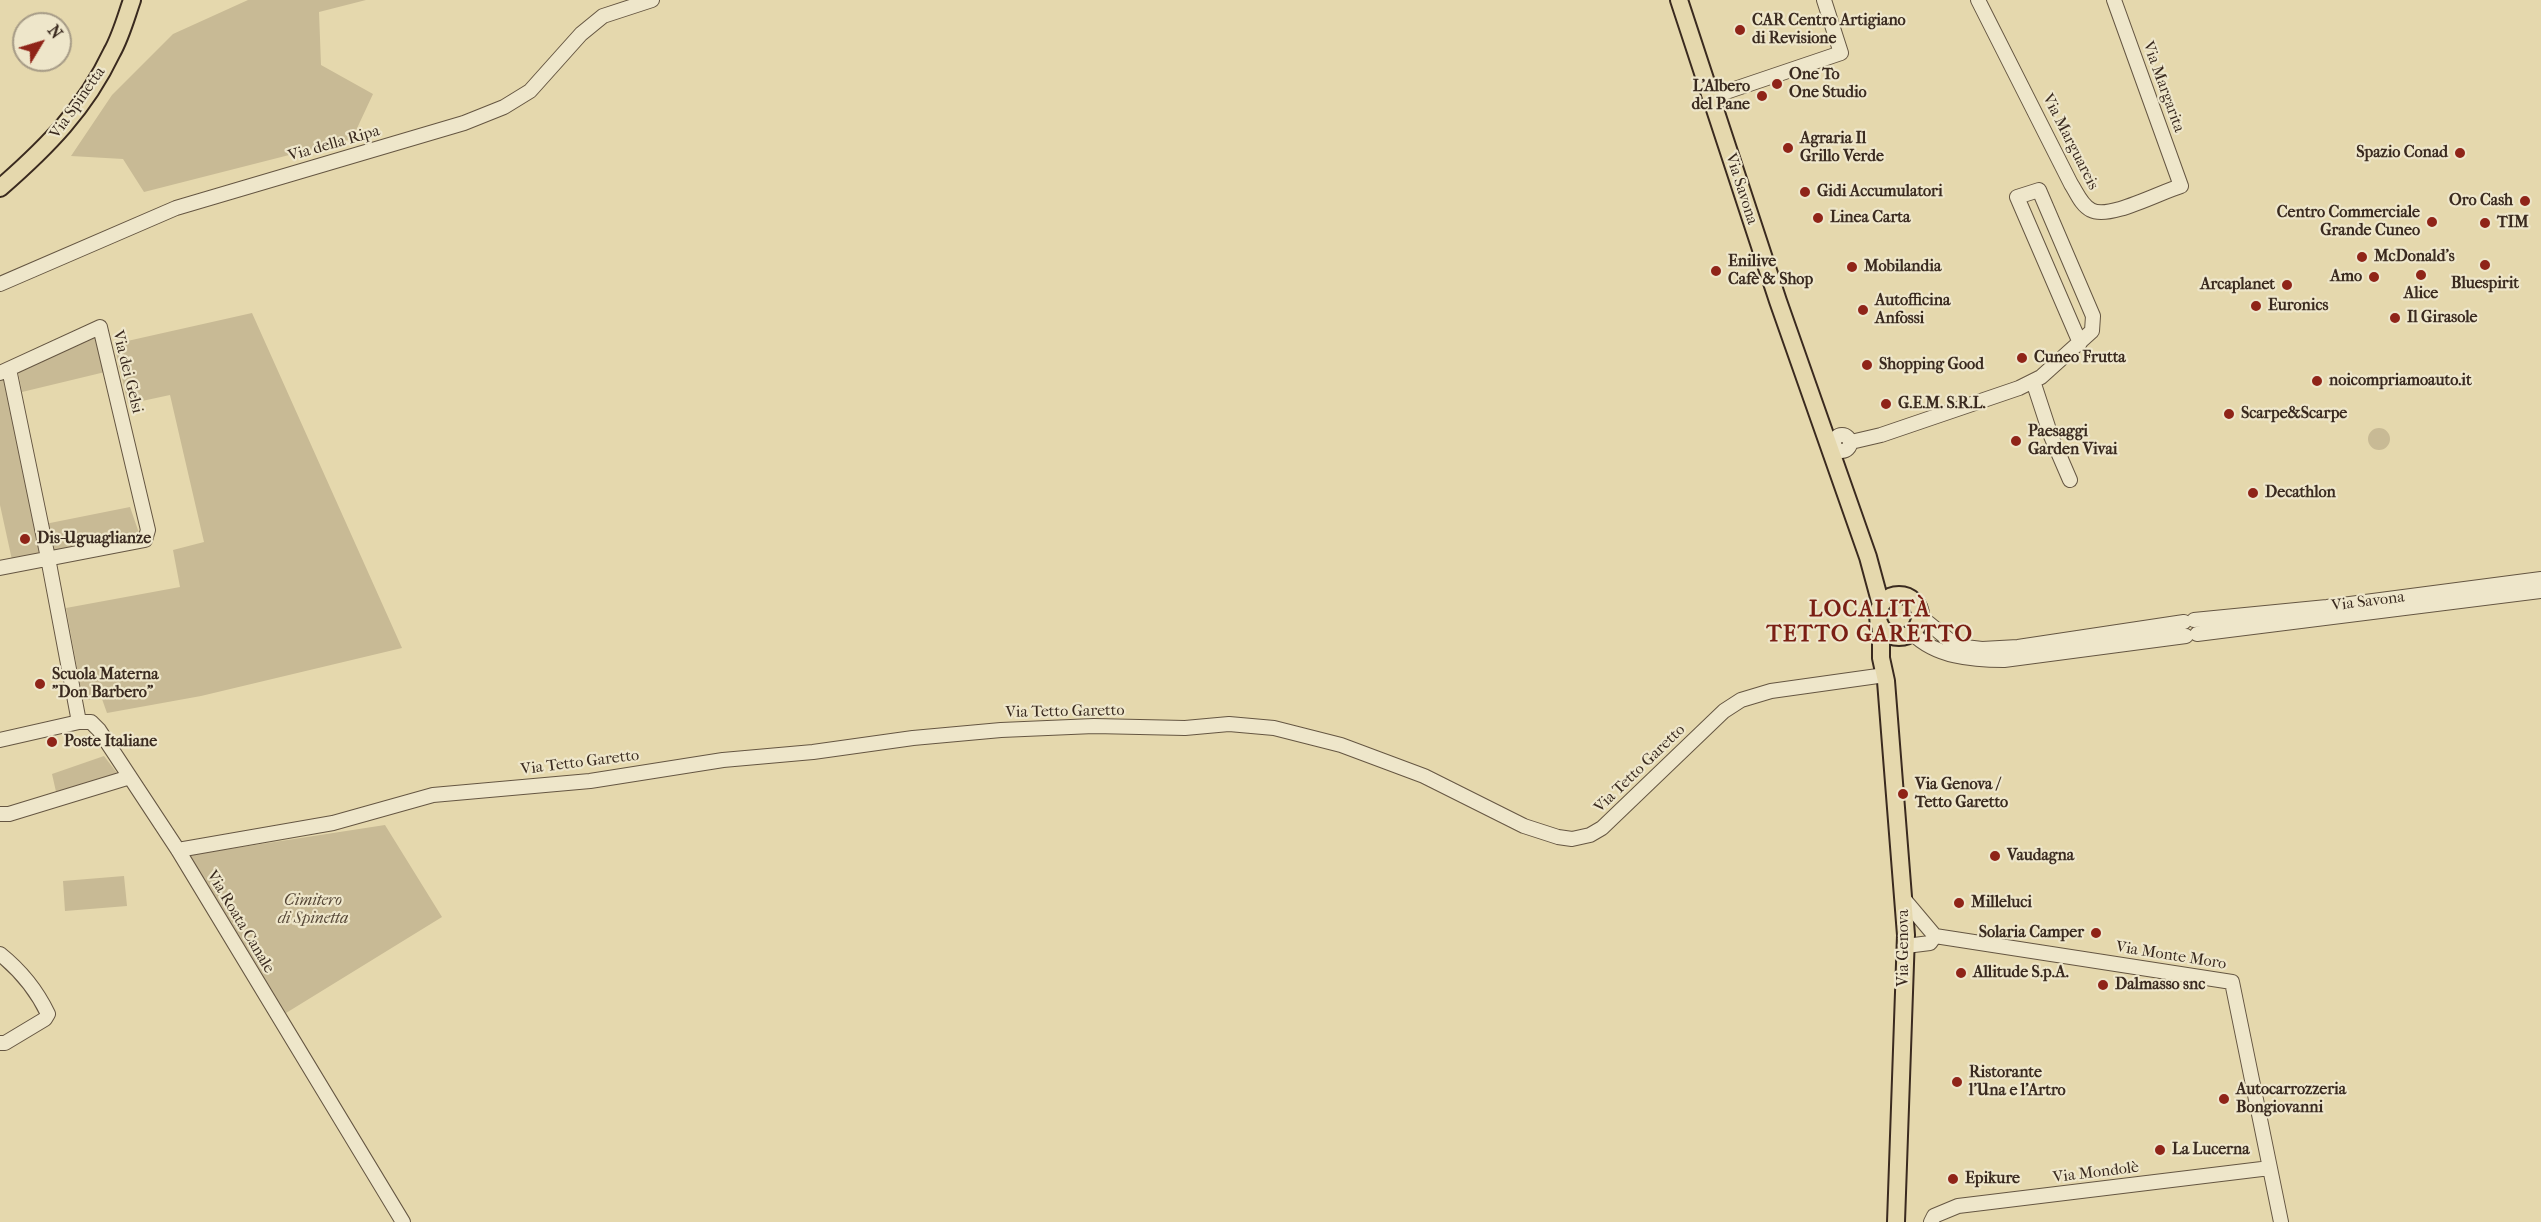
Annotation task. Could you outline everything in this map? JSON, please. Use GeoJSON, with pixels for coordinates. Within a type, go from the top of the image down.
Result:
{"type":"FeatureCollection","features":[{"type":"Feature","properties":{"kind":"main road","name":"Via Spinetta"},"geometry":{"type":"LineString","coordinates":[[0,188],[44,150],[94,87],[113,51],[132,0]]}},
{"type":"Feature","properties":{"kind":"main road","name":"Via Savona"},"geometry":{"type":"LineString","coordinates":[[1679,0],[1831,446],[1868,557],[1881,605]]}},
{"type":"Feature","properties":{"kind":"main road","name":"Via Savona"},"geometry":{"type":"LineString","coordinates":[[1868,557],[1889,588],[1898,594]]}},
{"type":"Feature","properties":{"kind":"main road"},"geometry":{"type":"LineString","coordinates":[[1898,594],[1905,595],[1917,603],[1921,617],[1919,623],[1907,635],[1890,635],[1881,628],[1878,616],[1885,600],[1898,594]]}},
{"type":"Feature","properties":{"kind":"main road","name":"Via Genova"},"geometry":{"type":"LineString","coordinates":[[1881,628],[1881,658],[1885,675],[1906,940],[1896,1222]]}},
{"type":"Feature","properties":{"kind":"main road","name":"Via Genova"},"geometry":{"type":"LineString","coordinates":[[1885,675],[1890,658],[1907,635]]}},
{"type":"Feature","properties":{"kind":"street","name":"Via della Ripa"},"geometry":{"type":"LineString","coordinates":[[0,284],[176,208],[464,123],[499,110],[530,91],[581,34],[603,16],[652,0]]}},
{"type":"Feature","properties":{"kind":"street"},"geometry":{"type":"LineString","coordinates":[[1711,97],[1841,53],[1824,0]]}},
{"type":"Feature","properties":{"kind":"street","name":"Via Marguareis"},"geometry":{"type":"LineString","coordinates":[[1978,0],[2084,205],[2092,211],[2109,213],[2181,186]]}},
{"type":"Feature","properties":{"kind":"street","name":"Via Margarita"},"geometry":{"type":"LineString","coordinates":[[2114,0],[2181,186]]}},
{"type":"Feature","properties":{"kind":"street"},"geometry":{"type":"LineString","coordinates":[[1831,446],[1844,451],[1851,442],[1881,435],[2033,381],[2080,344],[2092,331],[2093,316],[2089,305],[2039,190],[2017,197],[2080,344]]}},
{"type":"Feature","properties":{"kind":"street","name":"Via dei Gelsi"},"geometry":{"type":"LineString","coordinates":[[4,371],[100,327],[148,530],[145,540],[48,558]]}},
{"type":"Feature","properties":{"kind":"street"},"geometry":{"type":"LineString","coordinates":[[0,740],[79,722],[48,558],[4,371]]}},
{"type":"Feature","properties":{"kind":"street"},"geometry":{"type":"LineString","coordinates":[[2033,381],[2051,436],[2070,480]]}},
{"type":"Feature","properties":{"kind":"street"},"geometry":{"type":"LineString","coordinates":[[0,568],[48,558]]}},
{"type":"Feature","properties":{"kind":"street","name":"Via Savona"},"geometry":{"type":"LineString","coordinates":[[1907,635],[1943,651],[1977,660],[2004,660],[2191,628],[2541,579]]}},
{"type":"Feature","properties":{"kind":"street","name":"Via Savona"},"geometry":{"type":"LineString","coordinates":[[1921,617],[1949,640],[1965,647],[1982,649],[2541,591]]}},
{"type":"Feature","properties":{"kind":"street","name":"Via Tetto Garetto"},"geometry":{"type":"LineString","coordinates":[[178,850],[333,823],[433,795],[590,781],[723,760],[1001,730],[1094,726],[1185,728],[1229,724],[1274,728],[1341,745],[1424,776],[1524,826],[1572,839],[1590,835],[1602,828],[1724,711],[1741,700],[1771,691],[1885,675]]}},
{"type":"Feature","properties":{"kind":"street","name":"Via Roata Canale"},"geometry":{"type":"LineString","coordinates":[[79,722],[90,722],[99,730],[178,850],[403,1222]]}},
{"type":"Feature","properties":{"kind":"street"},"geometry":{"type":"LineString","coordinates":[[0,814],[26,810],[130,777]]}},
{"type":"Feature","properties":{"kind":"street"},"geometry":{"type":"LineString","coordinates":[[1903,898],[1931,931],[1906,940]]}},
{"type":"Feature","properties":{"kind":"street","name":"Via Monte Moro"},"geometry":{"type":"LineString","coordinates":[[1931,931],[2232,982],[2281,1222]]}},
{"type":"Feature","properties":{"kind":"street"},"geometry":{"type":"LineString","coordinates":[[0,954],[13,965],[34,990],[48,1014],[45,1019],[5,1043],[0,1043]]}},
{"type":"Feature","properties":{"kind":"street","name":"Via Mondolè"},"geometry":{"type":"LineString","coordinates":[[1931,1222],[1934,1216],[1958,1206],[2270,1168]]}},
{"type":"Feature","properties":{"kind":"green space"},"geometry":{"type":"Polygon","coordinates":[[[248,0],[366,0],[319,12],[321,65],[373,94],[352,139],[144,192],[123,159],[71,156],[112,95],[173,34],[248,0]]]}},
{"type":"Feature","properties":{"kind":"green space"},"geometry":{"type":"Polygon","coordinates":[[[252,313],[402,648],[201,696],[107,713],[102,699],[83,700],[66,608],[180,587],[173,550],[204,542],[170,395],[128,404],[114,344],[252,313]]]}},
{"type":"Feature","properties":{"kind":"green space"},"geometry":{"type":"Polygon","coordinates":[[[97,336],[105,372],[22,392],[18,371],[97,336]]]}},
{"type":"Feature","properties":{"kind":"green space"},"geometry":{"type":"Polygon","coordinates":[[[4,377],[41,555],[12,560],[0,505],[0,379],[4,377]]]}},
{"type":"Feature","properties":{"kind":"green space"},"geometry":{"type":"Polygon","coordinates":[[[2379,428],[2387,431],[2390,439],[2387,447],[2379,450],[2371,447],[2368,439],[2371,431],[2379,428]]]}},
{"type":"Feature","properties":{"kind":"green space"},"geometry":{"type":"Polygon","coordinates":[[[130,507],[140,536],[50,554],[45,524],[130,507]]]}},
{"type":"Feature","properties":{"kind":"green space"},"geometry":{"type":"Polygon","coordinates":[[[104,756],[120,777],[57,796],[52,774],[104,756]]]}},
{"type":"Feature","properties":{"kind":"green space","name":"Cimitero di Spinetta"},"geometry":{"type":"Polygon","coordinates":[[[385,825],[442,917],[286,1013],[190,855],[385,825]]]}},
{"type":"Feature","properties":{"kind":"green space"},"geometry":{"type":"Polygon","coordinates":[[[124,876],[127,906],[65,911],[63,881],[124,876]]]}},
{"type":"Feature","properties":{"kind":"place","name":"CAR Centro Artigiano di Revisione"},"geometry":{"type":"Point","coordinates":[1740,30]}},
{"type":"Feature","properties":{"kind":"place","name":"One To One Studio"},"geometry":{"type":"Point","coordinates":[1777,84]}},
{"type":"Feature","properties":{"kind":"place","name":"L'Albero del Pane"},"geometry":{"type":"Point","coordinates":[1762,96]}},
{"type":"Feature","properties":{"kind":"place","name":"Agraria Il Grillo Verde"},"geometry":{"type":"Point","coordinates":[1788,148]}},
{"type":"Feature","properties":{"kind":"place","name":"Spazio Conad"},"geometry":{"type":"Point","coordinates":[2460,153]}},
{"type":"Feature","properties":{"kind":"place","name":"Gidi Accumulatori"},"geometry":{"type":"Point","coordinates":[1805,192]}},
{"type":"Feature","properties":{"kind":"place","name":"Oro Cash"},"geometry":{"type":"Point","coordinates":[2525,201]}},
{"type":"Feature","properties":{"kind":"place","name":"Linea Carta"},"geometry":{"type":"Point","coordinates":[1818,218]}},
{"type":"Feature","properties":{"kind":"place","name":"Centro Commerciale Grande Cuneo"},"geometry":{"type":"Point","coordinates":[2432,222]}},
{"type":"Feature","properties":{"kind":"place","name":"TIM"},"geometry":{"type":"Point","coordinates":[2485,223]}},
{"type":"Feature","properties":{"kind":"place","name":"McDonald's"},"geometry":{"type":"Point","coordinates":[2362,257]}},
{"type":"Feature","properties":{"kind":"place","name":"Bluespirit"},"geometry":{"type":"Point","coordinates":[2485,265]}},
{"type":"Feature","properties":{"kind":"place","name":"Mobilandia"},"geometry":{"type":"Point","coordinates":[1852,267]}},
{"type":"Feature","properties":{"kind":"place","name":"Enilive Cafè & Shop"},"geometry":{"type":"Point","coordinates":[1716,271]}},
{"type":"Feature","properties":{"kind":"place","name":"Alice"},"geometry":{"type":"Point","coordinates":[2421,275]}},
{"type":"Feature","properties":{"kind":"place","name":"Amo"},"geometry":{"type":"Point","coordinates":[2374,277]}},
{"type":"Feature","properties":{"kind":"place","name":"Arcaplanet"},"geometry":{"type":"Point","coordinates":[2287,285]}},
{"type":"Feature","properties":{"kind":"place","name":"Euronics"},"geometry":{"type":"Point","coordinates":[2256,306]}},
{"type":"Feature","properties":{"kind":"place","name":"Autofficina Anfossi"},"geometry":{"type":"Point","coordinates":[1863,310]}},
{"type":"Feature","properties":{"kind":"place","name":"Il Girasole"},"geometry":{"type":"Point","coordinates":[2395,318]}},
{"type":"Feature","properties":{"kind":"place","name":"Cuneo Frutta"},"geometry":{"type":"Point","coordinates":[2022,358]}},
{"type":"Feature","properties":{"kind":"place","name":"Shopping Good"},"geometry":{"type":"Point","coordinates":[1867,365]}},
{"type":"Feature","properties":{"kind":"place","name":"noicompriamoauto.it"},"geometry":{"type":"Point","coordinates":[2317,381]}},
{"type":"Feature","properties":{"kind":"place","name":"G.E.M. S.R.L."},"geometry":{"type":"Point","coordinates":[1886,404]}},
{"type":"Feature","properties":{"kind":"place","name":"Scarpe&Scarpe"},"geometry":{"type":"Point","coordinates":[2229,414]}},
{"type":"Feature","properties":{"kind":"place","name":"Paesaggi Garden Vivai"},"geometry":{"type":"Point","coordinates":[2016,441]}},
{"type":"Feature","properties":{"kind":"place","name":"Decathlon"},"geometry":{"type":"Point","coordinates":[2253,493]}},
{"type":"Feature","properties":{"kind":"place","name":"Dis-Uguaglianze"},"geometry":{"type":"Point","coordinates":[25,539]}},
{"type":"Feature","properties":{"kind":"place","name":"Scuola Materna \"Don Barbero\""},"geometry":{"type":"Point","coordinates":[40,684]}},
{"type":"Feature","properties":{"kind":"place","name":"Poste Italiane"},"geometry":{"type":"Point","coordinates":[52,742]}},
{"type":"Feature","properties":{"kind":"place","name":"Via Genova / Tetto Garetto"},"geometry":{"type":"Point","coordinates":[1903,794]}},
{"type":"Feature","properties":{"kind":"place","name":"Vaudagna"},"geometry":{"type":"Point","coordinates":[1995,856]}},
{"type":"Feature","properties":{"kind":"place","name":"Milleluci"},"geometry":{"type":"Point","coordinates":[1959,903]}},
{"type":"Feature","properties":{"kind":"place","name":"Solaria Camper"},"geometry":{"type":"Point","coordinates":[2096,933]}},
{"type":"Feature","properties":{"kind":"place","name":"Allitude S.p.A."},"geometry":{"type":"Point","coordinates":[1961,973]}},
{"type":"Feature","properties":{"kind":"place","name":"Dalmasso snc"},"geometry":{"type":"Point","coordinates":[2103,985]}},
{"type":"Feature","properties":{"kind":"place","name":"Ristorante l’Una e l’Artro"},"geometry":{"type":"Point","coordinates":[1957,1082]}},
{"type":"Feature","properties":{"kind":"place","name":"Autocarrozzeria Bongiovanni"},"geometry":{"type":"Point","coordinates":[2224,1099]}},
{"type":"Feature","properties":{"kind":"place","name":"La Lucerna"},"geometry":{"type":"Point","coordinates":[2160,1150]}},
{"type":"Feature","properties":{"kind":"place","name":"Epikure"},"geometry":{"type":"Point","coordinates":[1953,1179]}},
{"type":"Feature","properties":{"kind":"district","name":"LOCALITÀ TETTO GARETTO"},"geometry":{"type":"Point","coordinates":[1870,624]}}]}
